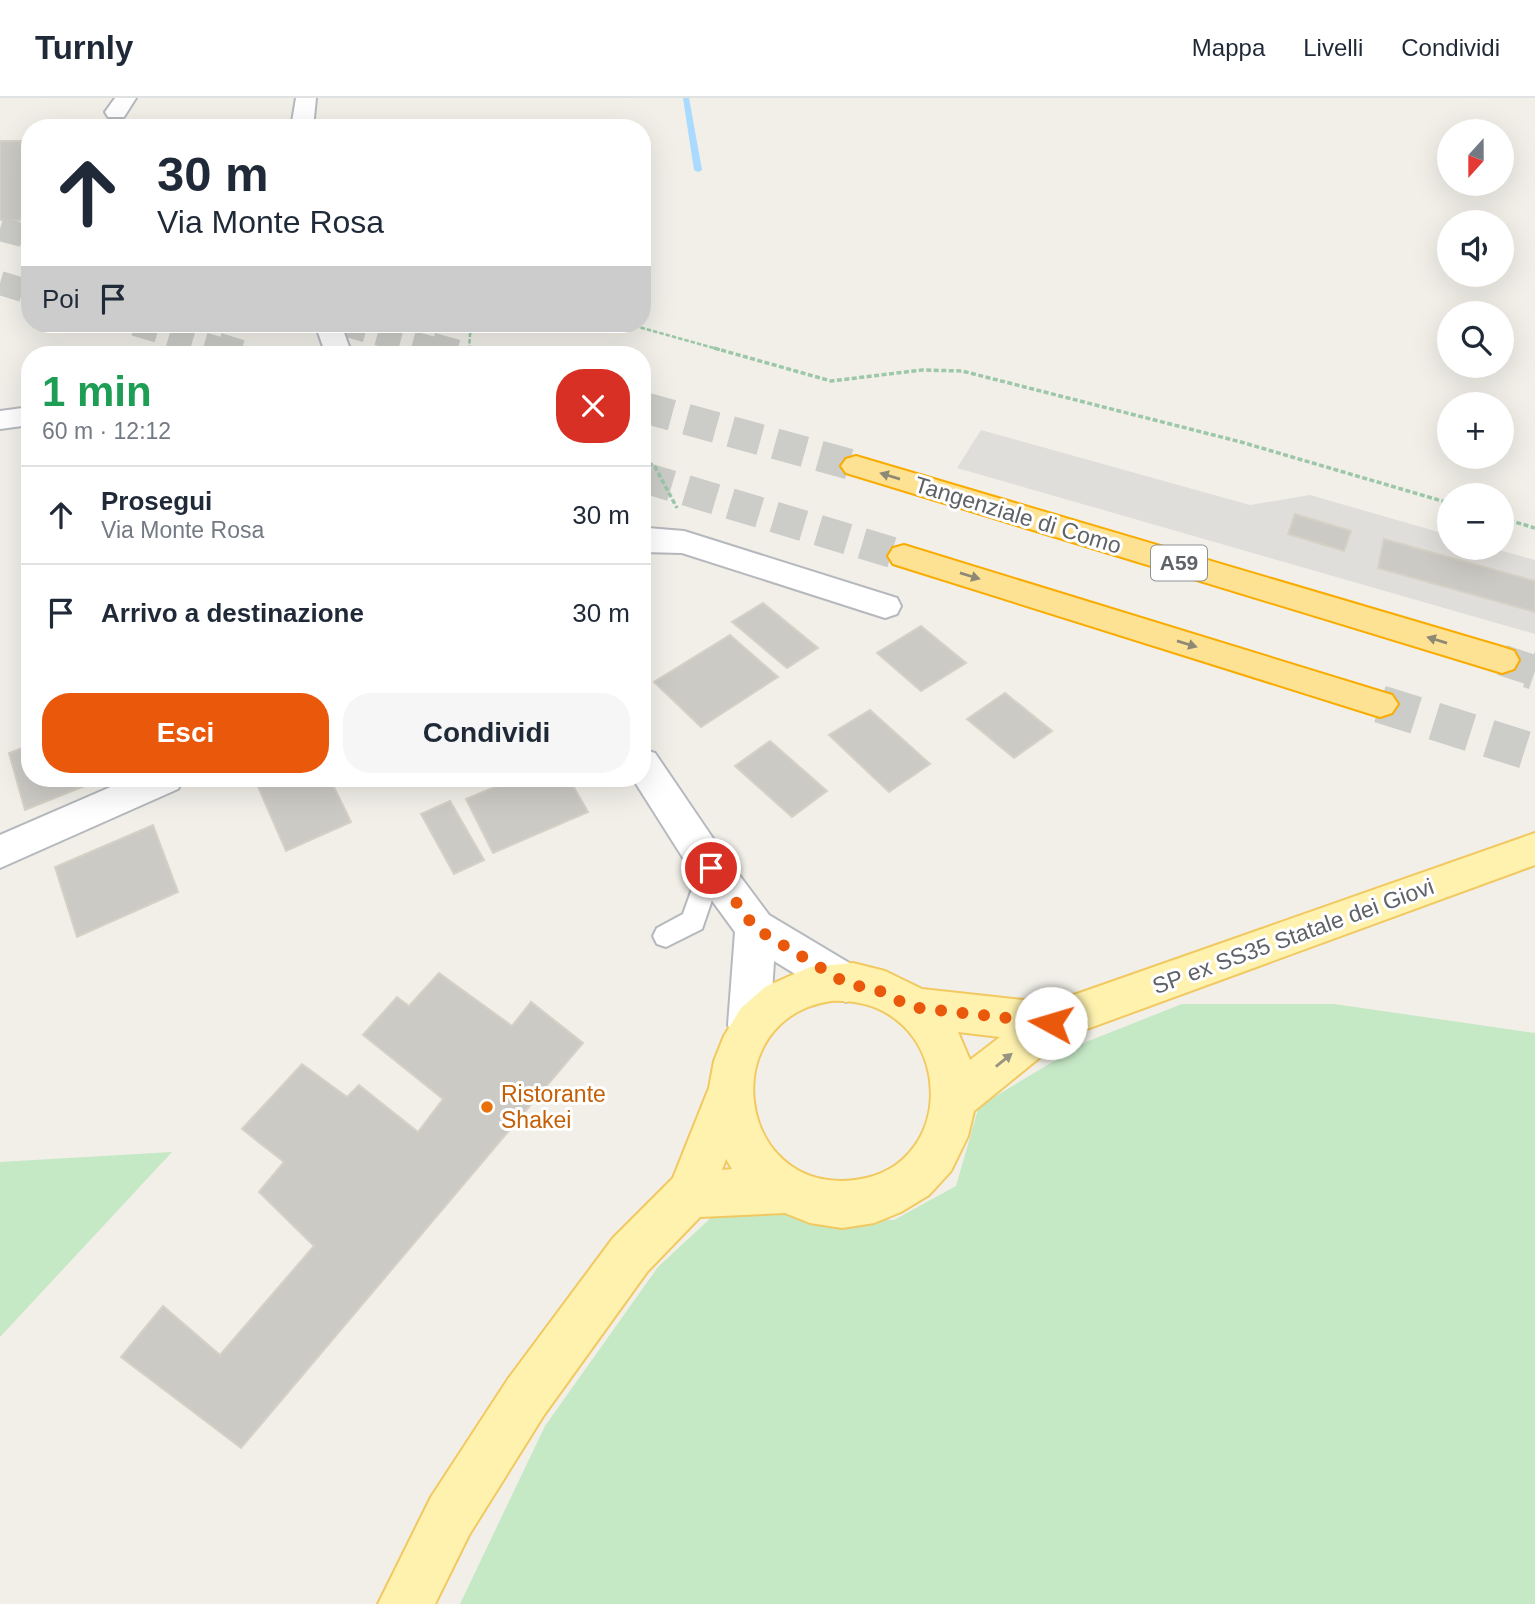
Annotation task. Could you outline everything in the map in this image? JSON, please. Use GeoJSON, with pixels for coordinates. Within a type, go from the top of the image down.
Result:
{"type":"FeatureCollection","features":[{"type":"Feature","properties":{"kind":"highway","name":"Tangenziale di Como"},"geometry":{"type":"LineString","coordinates":[[856,466],[1502,660]]}},
{"type":"Feature","properties":{"kind":"highway"},"geometry":{"type":"LineString","coordinates":[[904,556],[1380,704]]}},
{"type":"Feature","properties":{"kind":"main road","name":"SP ex SS35 Statale dei Giovi"},"geometry":{"type":"LineString","coordinates":[[957,1097],[1051,1023],[1535,849]]}},
{"type":"Feature","properties":{"kind":"main road","name":"SP ex SS35 Statale dei Giovi"},"geometry":{"type":"LineString","coordinates":[[406,1604],[450,1516],[526,1397],[631,1255],[690,1194],[728,1095],[732,1058],[749,1026],[775,1001],[809,986],[846,983],[880,991],[911,1007],[935,1032],[952,1063],[957,1097],[951,1132],[934,1164],[906,1187],[870,1201],[832,1202],[792,1189],[759,1166],[737,1133],[728,1095]]}},
{"type":"Feature","properties":{"kind":"main road","name":"SP ex SS35 Statale dei Giovi"},"geometry":{"type":"LineString","coordinates":[[911,1007],[1051,1023]]}},
{"type":"Feature","properties":{"kind":"main road","name":"SP ex SS35 Statale dei Giovi"},"geometry":{"type":"LineString","coordinates":[[690,1194],[792,1189]]}},
{"type":"Feature","properties":{"kind":"street"},"geometry":{"type":"LineString","coordinates":[[303,119],[306,98]]}},
{"type":"Feature","properties":{"kind":"street"},"geometry":{"type":"LineString","coordinates":[[1,421],[21,418]]}},
{"type":"Feature","properties":{"kind":"street"},"geometry":{"type":"LineString","coordinates":[[651,539],[684,542],[885,606]]}},
{"type":"Feature","properties":{"kind":"street"},"geometry":{"type":"LineString","coordinates":[[651,777],[711,868],[755,928],[846,983]]}},
{"type":"Feature","properties":{"kind":"street"},"geometry":{"type":"LineString","coordinates":[[0,852],[147,787]]}},
{"type":"Feature","properties":{"kind":"street"},"geometry":{"type":"LineString","coordinates":[[749,1026],[755,928]]}},
{"type":"Feature","properties":{"kind":"lane"},"geometry":{"type":"LineString","coordinates":[[666,936],[693,920],[711,868]]}},
{"type":"Feature","properties":{"kind":"path"},"geometry":{"type":"LineString","coordinates":[[651,330],[831,381],[922,370],[962,371],[1241,442],[1437,499]]}},
{"type":"Feature","properties":{"kind":"path"},"geometry":{"type":"LineString","coordinates":[[651,464],[675,501],[684,542]]}},
{"type":"Feature","properties":{"kind":"path"},"geometry":{"type":"LineString","coordinates":[[1514,522],[1535,528]]}},
{"type":"Feature","properties":{"kind":"shaded area"},"geometry":{"type":"Polygon","coordinates":[[[981,430],[1250,505],[1310,495],[1437,532],[1437,560],[1514,560],[1514,554],[1535,560],[1535,634],[957,468],[981,430]]]}},
{"type":"Feature","properties":{"kind":"green space"},"geometry":{"type":"Polygon","coordinates":[[[1182,1004],[1334,1004],[1535,1033],[1535,1604],[460,1604],[545,1426],[658,1267],[730,1200],[799,1215],[894,1220],[956,1186],[979,1106],[1086,1042],[1182,1004]]]}},
{"type":"Feature","properties":{"kind":"green space"},"geometry":{"type":"Polygon","coordinates":[[[172,1152],[0,1337],[0,1162],[172,1152]]]}},
{"type":"Feature","properties":{"kind":"building"},"geometry":{"type":"Polygon","coordinates":[[[0,141],[21,141],[21,220],[0,220],[0,141]]]}},
{"type":"Feature","properties":{"kind":"building"},"geometry":{"type":"Polygon","coordinates":[[[1295,514],[1351,531],[1344,551],[1288,534],[1295,514]]]}},
{"type":"Feature","properties":{"kind":"building"},"geometry":{"type":"Polygon","coordinates":[[[1384,539],[1437,554],[1437,560],[1460,560],[1535,581],[1535,612],[1378,568],[1384,539]]]}},
{"type":"Feature","properties":{"kind":"building"},"geometry":{"type":"Polygon","coordinates":[[[763,603],[818,648],[787,668],[732,622],[763,603]]]}},
{"type":"Feature","properties":{"kind":"building"},"geometry":{"type":"Polygon","coordinates":[[[921,626],[966,663],[921,691],[877,653],[921,626]]]}},
{"type":"Feature","properties":{"kind":"building"},"geometry":{"type":"Polygon","coordinates":[[[730,635],[778,677],[701,727],[654,682],[730,635]]]}},
{"type":"Feature","properties":{"kind":"building"},"geometry":{"type":"Polygon","coordinates":[[[1005,693],[1052,731],[1014,758],[967,719],[1005,693]]]}},
{"type":"Feature","properties":{"kind":"building"},"geometry":{"type":"Polygon","coordinates":[[[870,710],[930,764],[889,792],[829,735],[870,710]]]}},
{"type":"Feature","properties":{"kind":"building"},"geometry":{"type":"Polygon","coordinates":[[[770,741],[827,791],[792,817],[735,766],[770,741]]]}},
{"type":"Feature","properties":{"kind":"building"},"geometry":{"type":"Polygon","coordinates":[[[21,748],[21,787],[82,787],[25,810],[9,753],[21,748]]]}},
{"type":"Feature","properties":{"kind":"building"},"geometry":{"type":"Polygon","coordinates":[[[258,787],[334,787],[351,822],[286,851],[258,787]]]}},
{"type":"Feature","properties":{"kind":"building"},"geometry":{"type":"Polygon","coordinates":[[[495,787],[574,787],[588,812],[493,853],[466,799],[495,787]]]}},
{"type":"Feature","properties":{"kind":"building"},"geometry":{"type":"Polygon","coordinates":[[[450,801],[484,860],[454,874],[421,814],[450,801]]]}},
{"type":"Feature","properties":{"kind":"building"},"geometry":{"type":"Polygon","coordinates":[[[153,825],[178,892],[77,937],[55,867],[153,825]]]}},
{"type":"Feature","properties":{"kind":"building"},"geometry":{"type":"Polygon","coordinates":[[[439,973],[512,1026],[531,1002],[583,1043],[241,1448],[121,1357],[163,1306],[220,1355],[314,1246],[259,1192],[284,1162],[242,1129],[302,1064],[347,1097],[359,1085],[418,1132],[443,1099],[363,1035],[397,997],[409,1006],[439,973]]]}},
{"type":"Feature","properties":{"kind":"waterway"},"geometry":{"type":"LineString","coordinates":[[686,98],[698,170]]}},
{"type":"Feature","properties":{"kind":"tunnel"},"geometry":{"type":"LineString","coordinates":[[0,229],[21,235]]}},
{"type":"Feature","properties":{"kind":"tunnel"},"geometry":{"type":"LineString","coordinates":[[0,283],[21,289]]}},
{"type":"Feature","properties":{"kind":"tunnel"},"geometry":{"type":"LineString","coordinates":[[165,333],[209,346]]}},
{"type":"Feature","properties":{"kind":"tunnel"},"geometry":{"type":"LineString","coordinates":[[376,333],[423,346]]}},
{"type":"Feature","properties":{"kind":"tunnel"},"geometry":{"type":"LineString","coordinates":[[651,409],[856,466]]}},
{"type":"Feature","properties":{"kind":"tunnel"},"geometry":{"type":"LineString","coordinates":[[651,480],[904,556]]}},
{"type":"Feature","properties":{"kind":"tunnel"},"geometry":{"type":"LineString","coordinates":[[1502,660],[1535,671]]}},
{"type":"Feature","properties":{"kind":"tunnel"},"geometry":{"type":"LineString","coordinates":[[1380,704],[1535,753]]}},
{"type":"Feature","properties":{"kind":"place","name":"Ristorante Shakei"},"geometry":{"type":"Point","coordinates":[487,1107]}},
{"type":"Feature","properties":{"kind":"route"},"geometry":{"type":"LineString","coordinates":[[711,868],[755,928],[846,983],[880,991],[911,1007],[1051,1023]]}}]}
